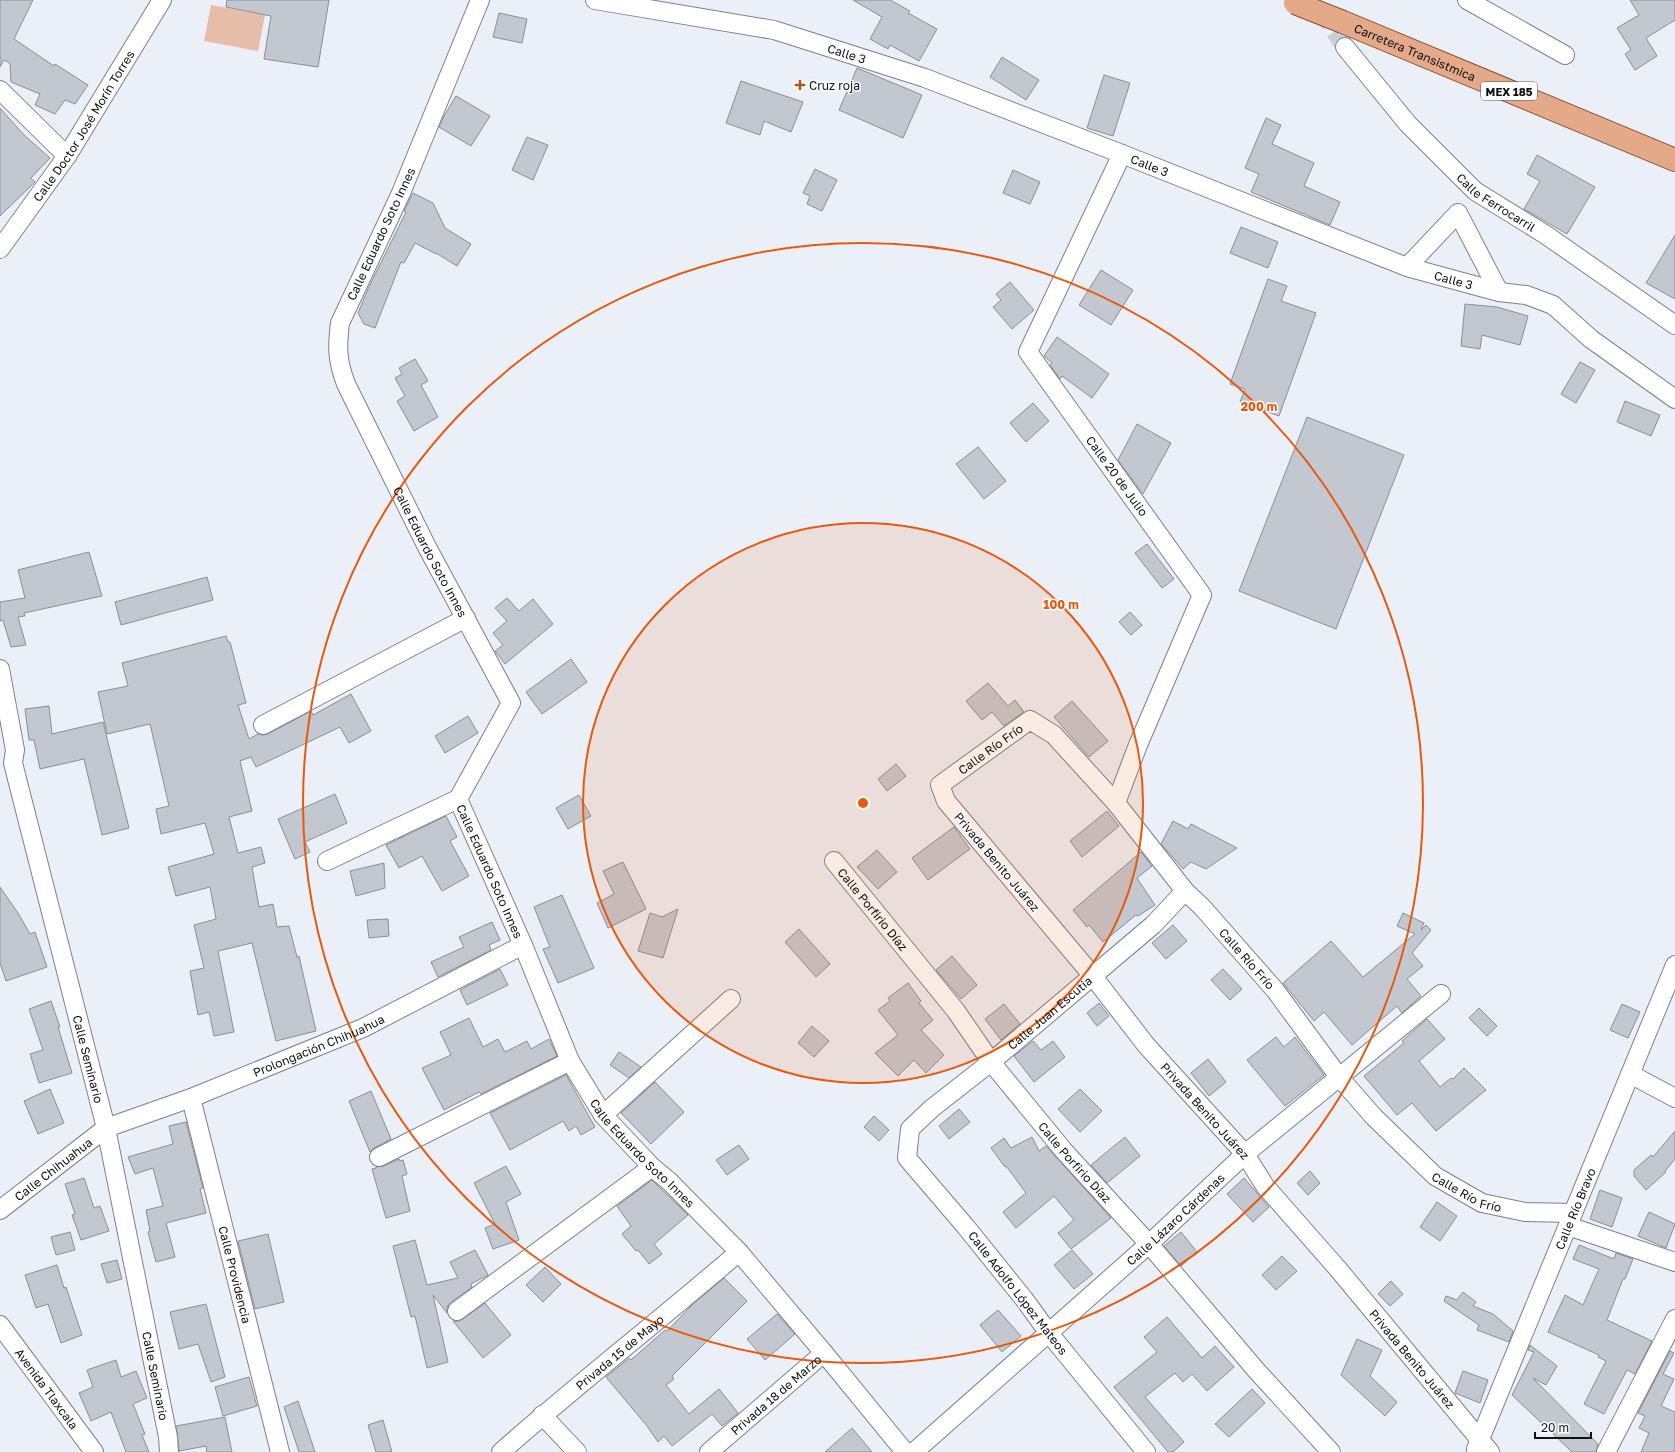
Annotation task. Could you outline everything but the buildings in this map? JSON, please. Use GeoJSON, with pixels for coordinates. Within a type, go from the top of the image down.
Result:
{"type":"FeatureCollection","features":[{"type":"Feature","properties":{"kind":"main road","name":"Carretera Transistmica"},"geometry":{"type":"LineString","coordinates":[[1292,1],[1675,160]]}},
{"type":"Feature","properties":{"kind":"street","name":"Calle Doctor José Morín Torres"},"geometry":{"type":"LineString","coordinates":[[0,249],[67,156],[162,0]]}},
{"type":"Feature","properties":{"kind":"street","name":"Calle Eduardo Soto Innes"},"geometry":{"type":"LineString","coordinates":[[480,0],[401,193],[340,323],[337,345],[339,366],[346,384],[428,547],[511,703],[458,799],[523,945],[570,1061],[603,1115],[652,1167],[670,1182],[738,1252],[824,1353],[905,1452]]}},
{"type":"Feature","properties":{"kind":"street","name":"Calle 3"},"geometry":{"type":"LineString","coordinates":[[595,0],[774,30],[925,78],[1407,267],[1499,292],[1526,295],[1553,305],[1591,338],[1675,399]]}},
{"type":"Feature","properties":{"kind":"street"},"geometry":{"type":"LineString","coordinates":[[1467,0],[1565,54]]}},
{"type":"Feature","properties":{"kind":"street","name":"Calle Ferrocarril"},"geometry":{"type":"LineString","coordinates":[[1345,47],[1408,124],[1475,191],[1546,235],[1675,325]]}},
{"type":"Feature","properties":{"kind":"street"},"geometry":{"type":"LineString","coordinates":[[0,90],[67,156]]}},
{"type":"Feature","properties":{"kind":"street","name":"Calle 20 de Julio"},"geometry":{"type":"LineString","coordinates":[[1116,804],[1138,745],[1202,595],[1028,352],[1122,154]]}},
{"type":"Feature","properties":{"kind":"street"},"geometry":{"type":"LineString","coordinates":[[1407,267],[1458,213],[1475,191]]}},
{"type":"Feature","properties":{"kind":"street"},"geometry":{"type":"LineString","coordinates":[[1458,213],[1499,292]]}},
{"type":"Feature","properties":{"kind":"street"},"geometry":{"type":"LineString","coordinates":[[263,725],[466,618]]}},
{"type":"Feature","properties":{"kind":"street","name":"Calle Seminario"},"geometry":{"type":"LineString","coordinates":[[0,669],[15,750],[13,762],[106,1128],[168,1438],[169,1452]]}},
{"type":"Feature","properties":{"kind":"street","name":"Calle Río Frío"},"geometry":{"type":"LineString","coordinates":[[940,785],[1030,720],[1054,735],[1116,804],[1185,891],[1202,906],[1275,990],[1339,1077],[1374,1117],[1435,1176],[1482,1203],[1570,1220],[1675,1262]]}},
{"type":"Feature","properties":{"kind":"street"},"geometry":{"type":"LineString","coordinates":[[0,774],[13,762]]}},
{"type":"Feature","properties":{"kind":"street","name":"Privada Benito Juárez"},"geometry":{"type":"LineString","coordinates":[[940,785],[946,801],[1092,975],[1146,1045],[1245,1154],[1266,1186],[1338,1269],[1482,1448]]}},
{"type":"Feature","properties":{"kind":"street"},"geometry":{"type":"LineString","coordinates":[[327,862],[458,799]]}},
{"type":"Feature","properties":{"kind":"street","name":"Calle Porfirio Díaz"},"geometry":{"type":"LineString","coordinates":[[834,861],[956,1011],[991,1062],[1064,1151],[1149,1244],[1256,1370],[1331,1452]]}},
{"type":"Feature","properties":{"kind":"street","name":"Calle Juan Escutia"},"geometry":{"type":"LineString","coordinates":[[910,1129],[931,1109],[991,1062],[1092,975],[1153,925],[1185,891]]}},
{"type":"Feature","properties":{"kind":"street","name":"Prolongación Chihuahua"},"geometry":{"type":"LineString","coordinates":[[106,1128],[191,1098],[363,1028],[523,945]]}},
{"type":"Feature","properties":{"kind":"street","name":"Calle Río Bravo"},"geometry":{"type":"LineString","coordinates":[[1482,1448],[1570,1220],[1675,965]]}},
{"type":"Feature","properties":{"kind":"street","name":"Calle Lázaro Cárdenas"},"geometry":{"type":"LineString","coordinates":[[914,1452],[1149,1244],[1245,1154],[1441,994]]}},
{"type":"Feature","properties":{"kind":"street"},"geometry":{"type":"LineString","coordinates":[[603,1115],[731,999]]}},
{"type":"Feature","properties":{"kind":"street"},"geometry":{"type":"LineString","coordinates":[[379,1157],[570,1061]]}},
{"type":"Feature","properties":{"kind":"street"},"geometry":{"type":"LineString","coordinates":[[1630,1074],[1675,1098]]}},
{"type":"Feature","properties":{"kind":"street","name":"Calle Providencia"},"geometry":{"type":"LineString","coordinates":[[191,1098],[280,1452]]}},
{"type":"Feature","properties":{"kind":"street","name":"Calle Chihuahua"},"geometry":{"type":"LineString","coordinates":[[0,1210],[106,1128]]}},
{"type":"Feature","properties":{"kind":"street","name":"Calle Adolfo López Mateos"},"geometry":{"type":"LineString","coordinates":[[910,1129],[907,1158],[971,1233],[1024,1299],[1048,1332],[1146,1452]]}},
{"type":"Feature","properties":{"kind":"street"},"geometry":{"type":"LineString","coordinates":[[457,1311],[652,1167]]}},
{"type":"Feature","properties":{"kind":"street","name":"Privada 15 de Mayo"},"geometry":{"type":"LineString","coordinates":[[501,1452],[542,1415],[672,1310],[738,1252]]}},
{"type":"Feature","properties":{"kind":"street"},"geometry":{"type":"LineString","coordinates":[[1606,1452],[1675,1319]]}},
{"type":"Feature","properties":{"kind":"street","name":"Avenida Tlaxcala"},"geometry":{"type":"LineString","coordinates":[[0,1325],[94,1452]]}},
{"type":"Feature","properties":{"kind":"street","name":"Privada 18 de Marzo"},"geometry":{"type":"LineString","coordinates":[[709,1452],[824,1353]]}},
{"type":"Feature","properties":{"kind":"street"},"geometry":{"type":"LineString","coordinates":[[542,1415],[577,1452]]}},
{"type":"Feature","properties":{"kind":"shaded area"},"geometry":{"type":"Polygon","coordinates":[[[211,5],[265,15],[258,51],[204,41],[211,5]]]}},
{"type":"Feature","properties":{"kind":"tunnel"},"geometry":{"type":"LineString","coordinates":[[1320,9],[1345,47]]}},
{"type":"Feature","properties":{"kind":"place","name":"Cruz roja"},"geometry":{"type":"Point","coordinates":[800,85]}}]}
